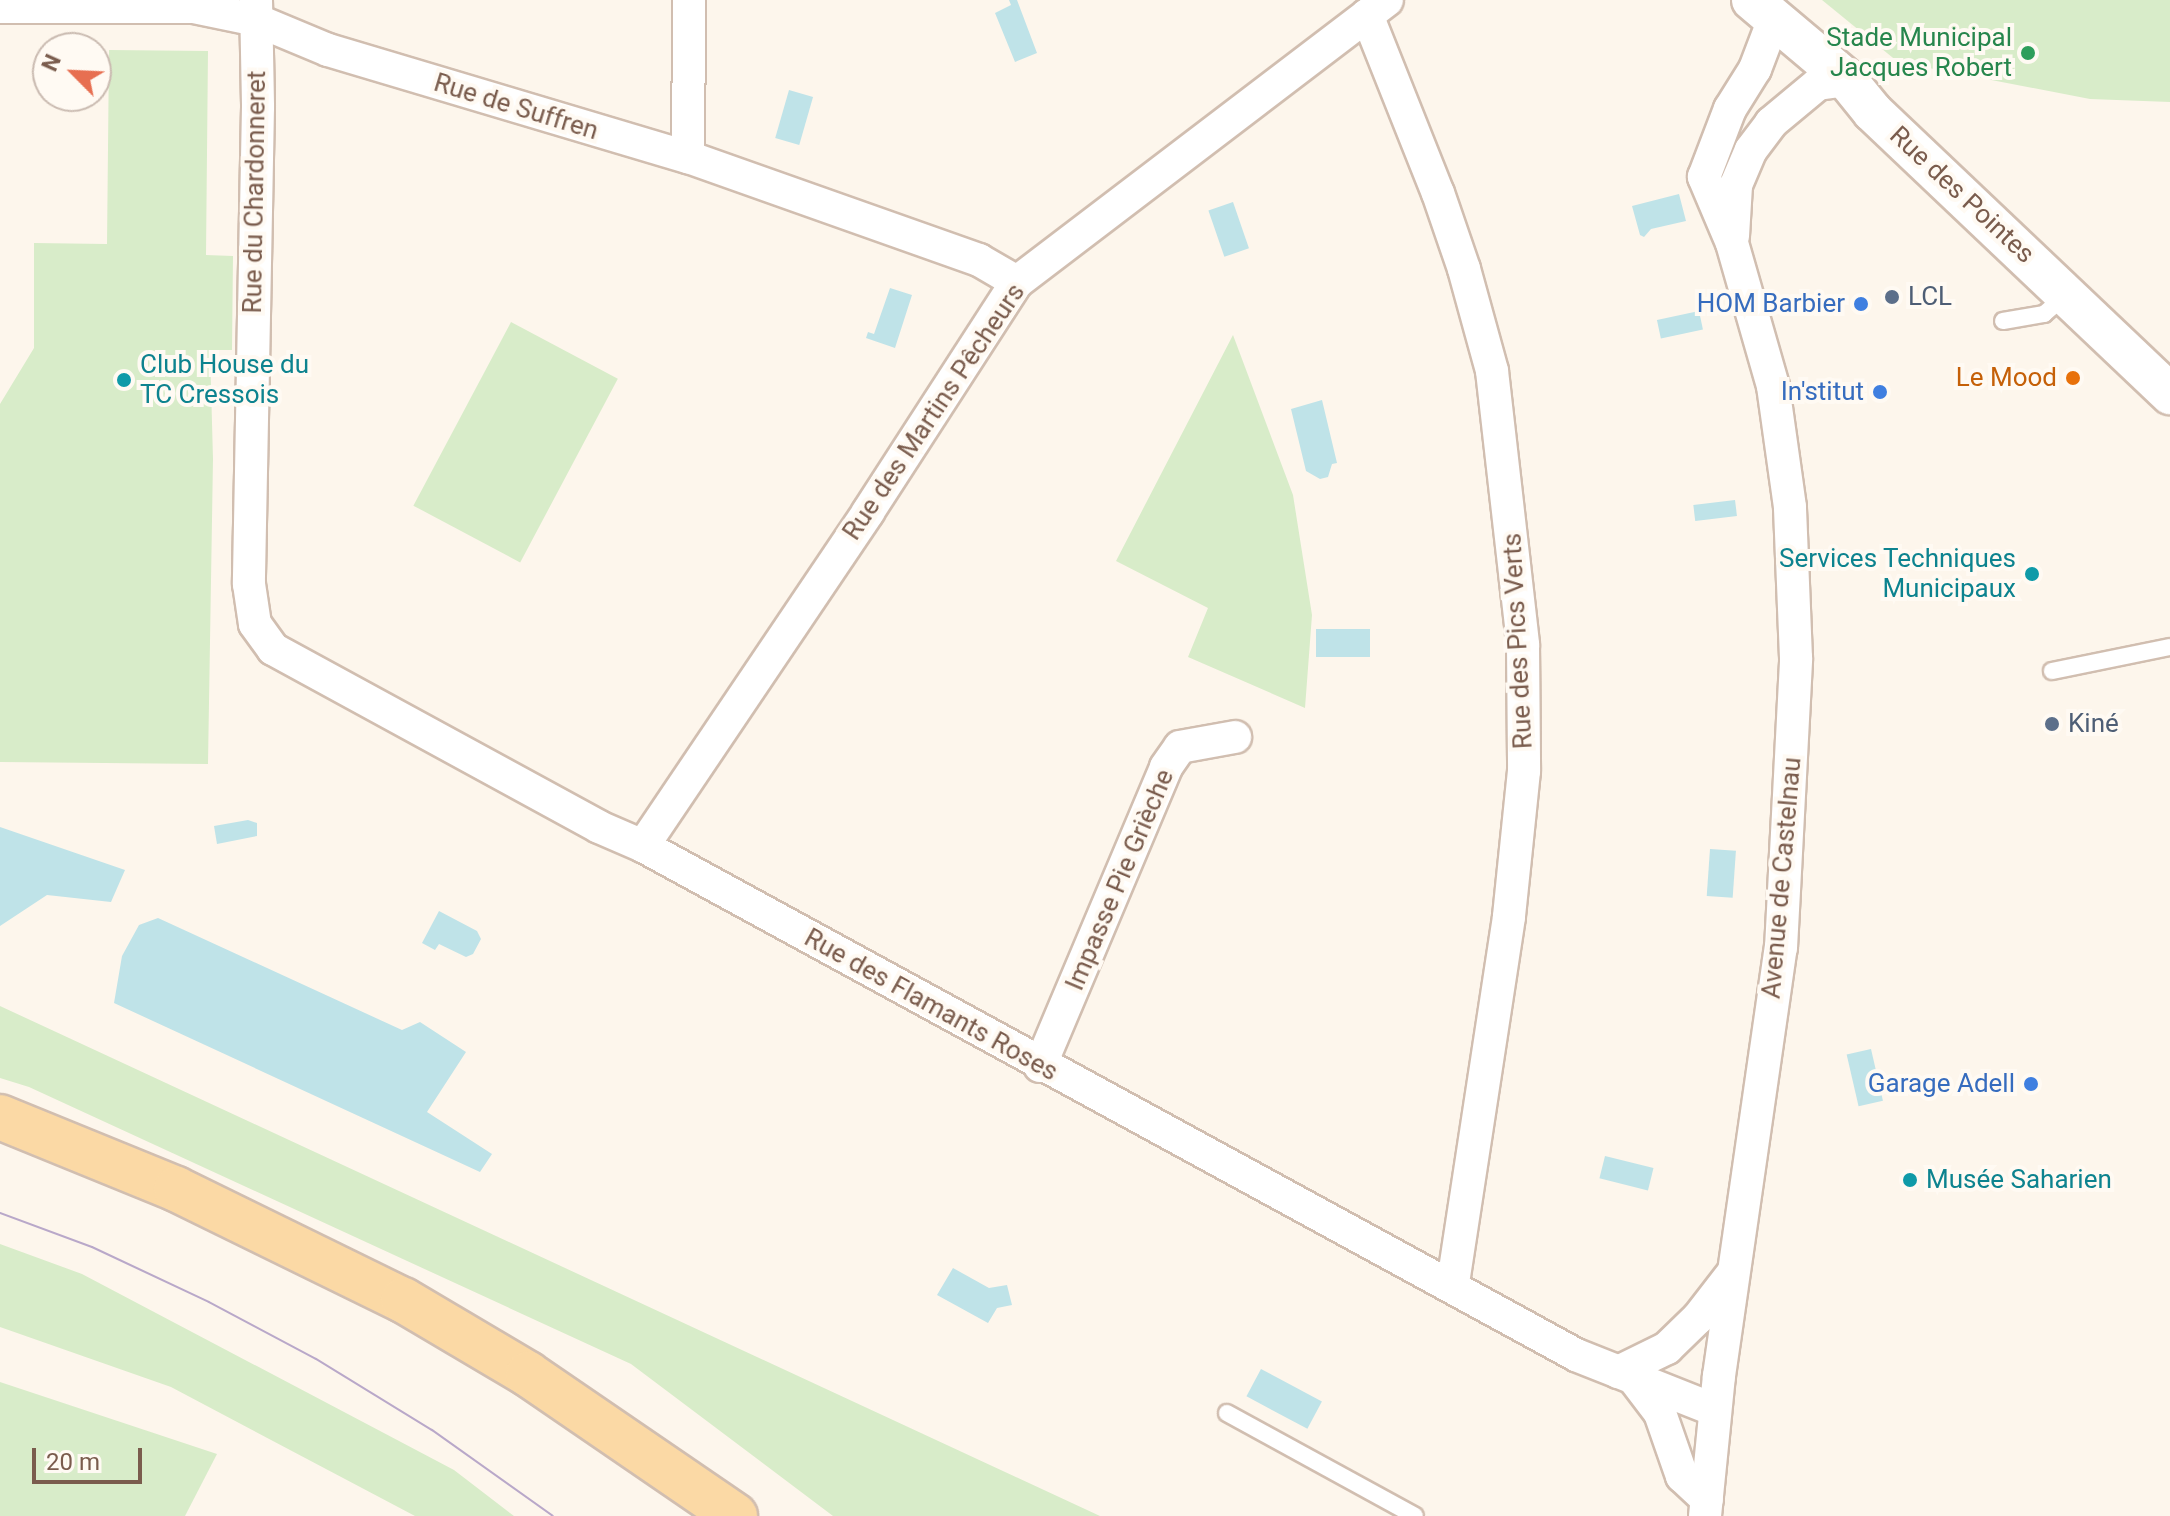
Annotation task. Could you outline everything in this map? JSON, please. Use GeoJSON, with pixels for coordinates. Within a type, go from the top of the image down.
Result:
{"type":"FeatureCollection","features":[{"type":"Feature","properties":{"kind":"main road"},"geometry":{"type":"LineString","coordinates":[[0,1117],[176,1189],[403,1300],[541,1382],[735,1516]]}},
{"type":"Feature","properties":{"kind":"street"},"geometry":{"type":"LineString","coordinates":[[688,157],[689,0]]}},
{"type":"Feature","properties":{"kind":"street","name":"Rue de Suffren"},"geometry":{"type":"LineString","coordinates":[[0,7],[256,10],[343,55],[688,157],[979,260],[1017,282]]}},
{"type":"Feature","properties":{"kind":"street","name":"Rue des Martins Pêcheurs"},"geometry":{"type":"LineString","coordinates":[[643,846],[868,512],[1017,282],[1377,7]]}},
{"type":"Feature","properties":{"kind":"street","name":"Rue des Pics Verts"},"geometry":{"type":"LineString","coordinates":[[1377,7],[1464,269],[1492,371],[1523,645],[1524,771],[1514,873],[1453,1285]]}},
{"type":"Feature","properties":{"kind":"street","name":"Rue du Chardonneret"},"geometry":{"type":"LineString","coordinates":[[255,624],[249,584],[249,527],[258,107],[256,10]]}},
{"type":"Feature","properties":{"kind":"street","name":"Rue des Pointes"},"geometry":{"type":"LineString","coordinates":[[1763,10],[1847,80],[1886,133],[2067,294],[2170,394]]}},
{"type":"Feature","properties":{"kind":"street","name":"Avenue de Castelnau"},"geometry":{"type":"LineString","coordinates":[[1706,1507],[1719,1376],[1781,948],[1796,658],[1790,507],[1773,386],[1732,243],[1704,177],[1734,100],[1755,69],[1763,10]]}},
{"type":"Feature","properties":{"kind":"street","name":"Avenue de Castelnau"},"geometry":{"type":"LineString","coordinates":[[1732,243],[1736,185],[1751,150],[1771,123],[1818,84],[1847,80]]}},
{"type":"Feature","properties":{"kind":"street","name":"Rue des Flamants Roses"},"geometry":{"type":"LineString","coordinates":[[255,624],[273,649],[295,665],[599,827],[643,846],[1040,1066],[1453,1285],[1576,1355],[1715,1410]]}},
{"type":"Feature","properties":{"kind":"street","name":"Impasse Pie Grièche"},"geometry":{"type":"LineString","coordinates":[[1040,1066],[1166,767],[1180,747],[1235,737]]}},
{"type":"Feature","properties":{"kind":"street"},"geometry":{"type":"LineString","coordinates":[[1706,1507],[1682,1476],[1660,1413],[1626,1374],[1667,1348],[1698,1318],[1734,1272]]}},
{"type":"Feature","properties":{"kind":"street"},"geometry":{"type":"LineString","coordinates":[[1667,1348],[1699,1358],[1719,1376]]}},
{"type":"Feature","properties":{"kind":"lane"},"geometry":{"type":"LineString","coordinates":[[2003,321],[2044,314],[2067,294]]}},
{"type":"Feature","properties":{"kind":"lane"},"geometry":{"type":"LineString","coordinates":[[2052,671],[2170,647]]}},
{"type":"Feature","properties":{"kind":"lane"},"geometry":{"type":"LineString","coordinates":[[1227,1413],[1415,1516]]}},
{"type":"Feature","properties":{"kind":"green space","name":"Stade Municipal Jacques Robert"},"geometry":{"type":"Polygon","coordinates":[[[1822,0],[2170,0],[2170,102],[2090,99],[1898,62],[1822,0]]]}},
{"type":"Feature","properties":{"kind":"green space"},"geometry":{"type":"Polygon","coordinates":[[[112,50],[208,51],[206,255],[233,256],[232,350],[210,350],[213,459],[208,764],[0,762],[0,404],[34,348],[34,243],[107,244],[112,50]]]}},
{"type":"Feature","properties":{"kind":"green space"},"geometry":{"type":"Polygon","coordinates":[[[511,322],[618,379],[520,562],[413,506],[511,322]]]}},
{"type":"Feature","properties":{"kind":"green space"},"geometry":{"type":"Polygon","coordinates":[[[1233,335],[1293,495],[1312,615],[1305,708],[1188,657],[1208,608],[1116,561],[1233,335]]]}},
{"type":"Feature","properties":{"kind":"green space"},"geometry":{"type":"Polygon","coordinates":[[[0,1006],[1100,1516],[833,1516],[631,1364],[29,1087],[0,1078],[0,1006]]]}},
{"type":"Feature","properties":{"kind":"green space"},"geometry":{"type":"Polygon","coordinates":[[[0,1244],[82,1274],[454,1470],[514,1516],[415,1516],[171,1387],[0,1327],[0,1244]]]}},
{"type":"Feature","properties":{"kind":"green space"},"geometry":{"type":"Polygon","coordinates":[[[0,1382],[217,1454],[185,1516],[0,1516],[0,1382]]]}},
{"type":"Feature","properties":{"kind":"water"},"geometry":{"type":"Polygon","coordinates":[[[1009,0],[1017,0],[1037,53],[1015,62],[995,13],[1011,5],[1009,0]]]}},
{"type":"Feature","properties":{"kind":"water"},"geometry":{"type":"Polygon","coordinates":[[[789,90],[813,97],[799,145],[775,138],[789,90]]]}},
{"type":"Feature","properties":{"kind":"water"},"geometry":{"type":"Polygon","coordinates":[[[1679,194],[1686,221],[1651,229],[1644,237],[1640,235],[1632,206],[1679,194]]]}},
{"type":"Feature","properties":{"kind":"water"},"geometry":{"type":"Polygon","coordinates":[[[1233,202],[1249,248],[1224,257],[1208,210],[1233,202]]]}},
{"type":"Feature","properties":{"kind":"water"},"geometry":{"type":"Polygon","coordinates":[[[890,288],[912,295],[895,348],[866,338],[868,332],[874,334],[890,288]]]}},
{"type":"Feature","properties":{"kind":"water"},"geometry":{"type":"Polygon","coordinates":[[[1699,311],[1703,330],[1661,339],[1657,320],[1699,311]]]}},
{"type":"Feature","properties":{"kind":"water"},"geometry":{"type":"Polygon","coordinates":[[[1322,400],[1337,463],[1332,464],[1328,477],[1320,479],[1306,471],[1291,409],[1322,400]]]}},
{"type":"Feature","properties":{"kind":"water"},"geometry":{"type":"Polygon","coordinates":[[[1735,500],[1737,516],[1695,521],[1693,505],[1735,500]]]}},
{"type":"Feature","properties":{"kind":"water"},"geometry":{"type":"Polygon","coordinates":[[[1316,629],[1370,629],[1370,657],[1316,657],[1316,629]]]}},
{"type":"Feature","properties":{"kind":"water"},"geometry":{"type":"Polygon","coordinates":[[[248,820],[257,823],[257,836],[217,844],[214,826],[248,820]]]}},
{"type":"Feature","properties":{"kind":"water"},"geometry":{"type":"Polygon","coordinates":[[[0,827],[125,870],[111,902],[47,895],[0,926],[0,827]]]}},
{"type":"Feature","properties":{"kind":"water"},"geometry":{"type":"Polygon","coordinates":[[[1710,849],[1736,851],[1733,898],[1707,896],[1710,849]]]}},
{"type":"Feature","properties":{"kind":"water"},"geometry":{"type":"Polygon","coordinates":[[[439,911],[477,931],[481,939],[473,954],[466,957],[439,944],[435,950],[422,943],[439,911]]]}},
{"type":"Feature","properties":{"kind":"water"},"geometry":{"type":"Polygon","coordinates":[[[158,918],[402,1030],[420,1022],[466,1052],[427,1112],[492,1154],[480,1172],[114,1003],[122,956],[139,925],[158,918]]]}},
{"type":"Feature","properties":{"kind":"water"},"geometry":{"type":"Polygon","coordinates":[[[1871,1049],[1883,1101],[1859,1106],[1847,1055],[1871,1049]]]}},
{"type":"Feature","properties":{"kind":"water"},"geometry":{"type":"Polygon","coordinates":[[[1605,1156],[1654,1168],[1648,1190],[1599,1178],[1605,1156]]]}},
{"type":"Feature","properties":{"kind":"water"},"geometry":{"type":"Polygon","coordinates":[[[953,1268],[989,1288],[1007,1285],[1012,1305],[997,1308],[988,1323],[937,1295],[953,1268]]]}},
{"type":"Feature","properties":{"kind":"water"},"geometry":{"type":"Polygon","coordinates":[[[1261,1369],[1322,1401],[1307,1429],[1246,1396],[1261,1369]]]}},
{"type":"Feature","properties":{"kind":"tram line"},"geometry":{"type":"LineString","coordinates":[[0,1213],[92,1247],[209,1302],[316,1359],[432,1430],[553,1516]]}},
{"type":"Feature","properties":{"kind":"place","name":"Stade Municipal Jacques Robert"},"geometry":{"type":"Point","coordinates":[2028,53]}},
{"type":"Feature","properties":{"kind":"place","name":"LCL"},"geometry":{"type":"Point","coordinates":[1892,297]}},
{"type":"Feature","properties":{"kind":"place","name":"HOM Barbier"},"geometry":{"type":"Point","coordinates":[1861,304]}},
{"type":"Feature","properties":{"kind":"place","name":"Le Mood"},"geometry":{"type":"Point","coordinates":[2073,378]}},
{"type":"Feature","properties":{"kind":"place","name":"Club House du TC Cressois"},"geometry":{"type":"Point","coordinates":[124,380]}},
{"type":"Feature","properties":{"kind":"place","name":"In'stitut"},"geometry":{"type":"Point","coordinates":[1880,392]}},
{"type":"Feature","properties":{"kind":"place","name":"Services Techniques Municipaux"},"geometry":{"type":"Point","coordinates":[2032,574]}},
{"type":"Feature","properties":{"kind":"place","name":"Kiné"},"geometry":{"type":"Point","coordinates":[2052,724]}},
{"type":"Feature","properties":{"kind":"place","name":"Garage Adell"},"geometry":{"type":"Point","coordinates":[2031,1084]}},
{"type":"Feature","properties":{"kind":"place","name":"Musée Saharien"},"geometry":{"type":"Point","coordinates":[1910,1180]}}]}
